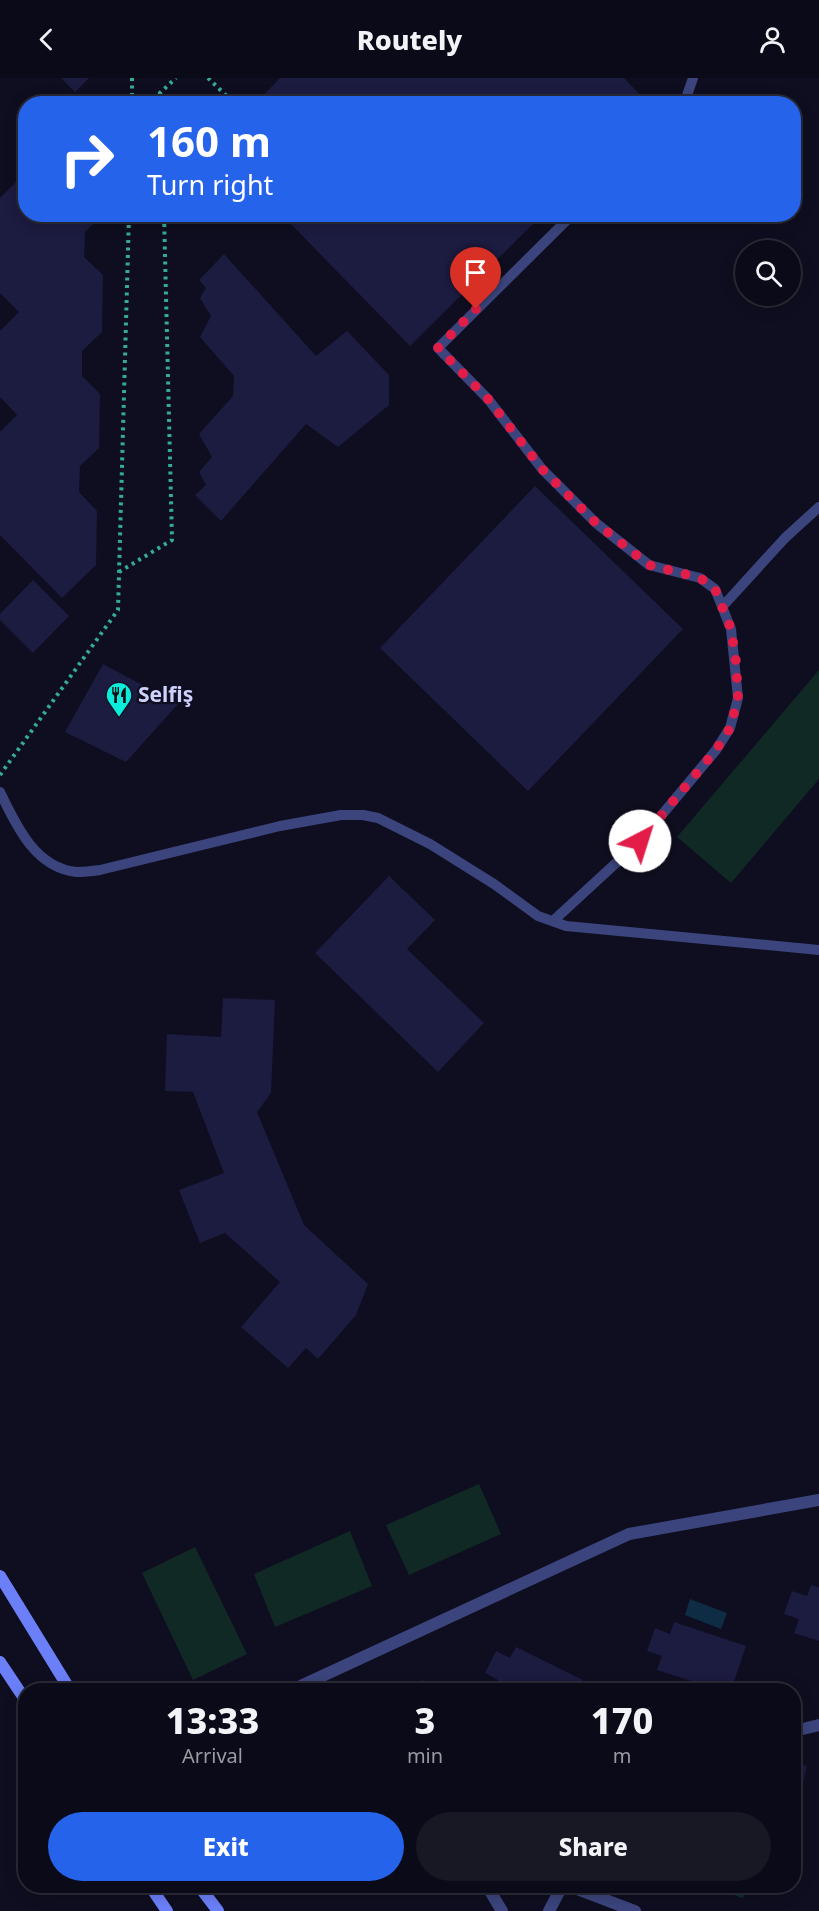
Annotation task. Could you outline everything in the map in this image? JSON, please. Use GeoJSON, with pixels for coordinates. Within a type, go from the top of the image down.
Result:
{"type":"FeatureCollection","features":[{"type":"Feature","properties":{"kind":"main road"},"geometry":{"type":"LineString","coordinates":[[0,1576],[66,1683]]}},
{"type":"Feature","properties":{"kind":"main road"},"geometry":{"type":"LineString","coordinates":[[0,1662],[18,1689]]}},
{"type":"Feature","properties":{"kind":"main road"},"geometry":{"type":"LineString","coordinates":[[155,1893],[167,1911]]}},
{"type":"Feature","properties":{"kind":"main road"},"geometry":{"type":"LineString","coordinates":[[204,1893],[218,1911]]}},
{"type":"Feature","properties":{"kind":"street"},"geometry":{"type":"LineString","coordinates":[[307,1683],[629,1534],[819,1500]]}},
{"type":"Feature","properties":{"kind":"street"},"geometry":{"type":"LineString","coordinates":[[801,1729],[819,1725]]}},
{"type":"Feature","properties":{"kind":"street"},"geometry":{"type":"LineString","coordinates":[[491,1893],[502,1911]]}},
{"type":"Feature","properties":{"kind":"street"},"geometry":{"type":"LineString","coordinates":[[549,1911],[558,1893]]}},
{"type":"Feature","properties":{"kind":"street"},"geometry":{"type":"LineString","coordinates":[[587,1893],[635,1911]]}},
{"type":"Feature","properties":{"kind":"lane"},"geometry":{"type":"LineString","coordinates":[[687,96],[693,78]]}},
{"type":"Feature","properties":{"kind":"lane"},"geometry":{"type":"LineString","coordinates":[[554,921],[640,841],[716,750],[730,728],[738,698],[731,629],[715,589],[700,578],[649,565],[596,523],[542,469],[488,399],[438,348],[565,222]]}},
{"type":"Feature","properties":{"kind":"lane"},"geometry":{"type":"LineString","coordinates":[[722,607],[785,538],[819,507]]}},
{"type":"Feature","properties":{"kind":"lane"},"geometry":{"type":"LineString","coordinates":[[0,792],[13,819],[34,850],[45,860],[61,868],[78,872],[100,870],[280,826],[341,815],[363,815],[378,818],[430,844],[494,884],[538,916],[567,926],[819,950]]}},
{"type":"Feature","properties":{"kind":"path"},"geometry":{"type":"LineString","coordinates":[[132,78],[132,96]]}},
{"type":"Feature","properties":{"kind":"path"},"geometry":{"type":"LineString","coordinates":[[156,96],[176,78]]}},
{"type":"Feature","properties":{"kind":"path"},"geometry":{"type":"LineString","coordinates":[[208,78],[227,96]]}},
{"type":"Feature","properties":{"kind":"path"},"geometry":{"type":"LineString","coordinates":[[0,776],[118,610],[129,222]]}},
{"type":"Feature","properties":{"kind":"path"},"geometry":{"type":"LineString","coordinates":[[119,572],[172,540],[164,222]]}},
{"type":"Feature","properties":{"kind":"green space"},"geometry":{"type":"Polygon","coordinates":[[[819,670],[819,779],[731,883],[677,837],[819,670]]]}},
{"type":"Feature","properties":{"kind":"green space"},"geometry":{"type":"Polygon","coordinates":[[[479,1484],[501,1534],[409,1575],[386,1525],[479,1484]]]}},
{"type":"Feature","properties":{"kind":"green space"},"geometry":{"type":"Polygon","coordinates":[[[350,1531],[372,1586],[275,1627],[254,1574],[350,1531]]]}},
{"type":"Feature","properties":{"kind":"green space"},"geometry":{"type":"Polygon","coordinates":[[[195,1547],[247,1654],[193,1680],[142,1573],[195,1547]]]}},
{"type":"Feature","properties":{"kind":"water"},"geometry":{"type":"Polygon","coordinates":[[[690,1599],[727,1613],[721,1629],[685,1615],[690,1599]]]}},
{"type":"Feature","properties":{"kind":"water"},"geometry":{"type":"Polygon","coordinates":[[[728,1893],[745,1893],[743,1898],[728,1893]]]}},
{"type":"Feature","properties":{"kind":"building"},"geometry":{"type":"Polygon","coordinates":[[[61,78],[89,78],[75,92],[61,78]]]}},
{"type":"Feature","properties":{"kind":"building"},"geometry":{"type":"Polygon","coordinates":[[[280,78],[624,78],[641,96],[263,96],[280,78]]]}},
{"type":"Feature","properties":{"kind":"building"},"geometry":{"type":"Polygon","coordinates":[[[18,180],[18,222],[95,222],[85,232],[84,257],[103,275],[102,332],[82,351],[82,376],[100,394],[99,448],[80,466],[79,492],[97,511],[96,565],[62,598],[0,535],[0,432],[17,415],[0,397],[0,331],[19,312],[0,293],[0,198],[18,180]]]}},
{"type":"Feature","properties":{"kind":"building"},"geometry":{"type":"Polygon","coordinates":[[[289,222],[535,222],[410,346],[289,222]]]}},
{"type":"Feature","properties":{"kind":"building"},"geometry":{"type":"Polygon","coordinates":[[[224,254],[316,356],[347,331],[389,375],[389,405],[338,447],[306,424],[221,521],[195,495],[206,485],[199,472],[212,457],[199,434],[233,396],[234,376],[200,337],[211,316],[200,298],[206,288],[199,280],[224,254]]]}},
{"type":"Feature","properties":{"kind":"building"},"geometry":{"type":"Polygon","coordinates":[[[535,486],[683,629],[528,791],[380,648],[535,486]]]}},
{"type":"Feature","properties":{"kind":"building"},"geometry":{"type":"Polygon","coordinates":[[[33,580],[69,616],[33,653],[0,620],[0,614],[33,580]]]}},
{"type":"Feature","properties":{"kind":"building","name":"Selfiş"},"geometry":{"type":"Polygon","coordinates":[[[103,664],[178,704],[126,762],[65,732],[103,664]]]}},
{"type":"Feature","properties":{"kind":"building"},"geometry":{"type":"Polygon","coordinates":[[[389,876],[435,920],[407,949],[484,1023],[438,1072],[315,953],[389,876]]]}},
{"type":"Feature","properties":{"kind":"building"},"geometry":{"type":"Polygon","coordinates":[[[223,998],[275,1000],[271,1093],[257,1112],[304,1225],[368,1284],[356,1315],[318,1359],[306,1348],[288,1368],[241,1327],[280,1282],[225,1233],[200,1243],[179,1190],[224,1173],[193,1092],[165,1091],[167,1034],[221,1037],[223,998]]]}},
{"type":"Feature","properties":{"kind":"building"},"geometry":{"type":"Polygon","coordinates":[[[811,1585],[819,1587],[819,1641],[794,1633],[799,1619],[784,1614],[792,1591],[807,1596],[811,1585]]]}},
{"type":"Feature","properties":{"kind":"building"},"geometry":{"type":"Polygon","coordinates":[[[674,1622],[746,1646],[733,1683],[697,1683],[657,1670],[662,1656],[647,1651],[655,1628],[670,1634],[674,1622]]]}},
{"type":"Feature","properties":{"kind":"building"},"geometry":{"type":"Polygon","coordinates":[[[516,1647],[583,1680],[582,1683],[496,1683],[498,1680],[485,1673],[496,1651],[510,1658],[516,1647]]]}},
{"type":"Feature","properties":{"kind":"building"},"geometry":{"type":"Polygon","coordinates":[[[801,1765],[807,1766],[801,1787],[801,1765]]]}},
{"type":"Feature","properties":{"kind":"place","name":"Selfiş"},"geometry":{"type":"Point","coordinates":[119,718]}},
{"type":"Feature","properties":{"kind":"route"},"geometry":{"type":"LineString","coordinates":[[476,309],[438,348],[488,399],[542,469],[596,523],[649,565],[700,578],[715,589],[731,629],[738,698],[730,728],[716,750],[640,841]]}}]}
